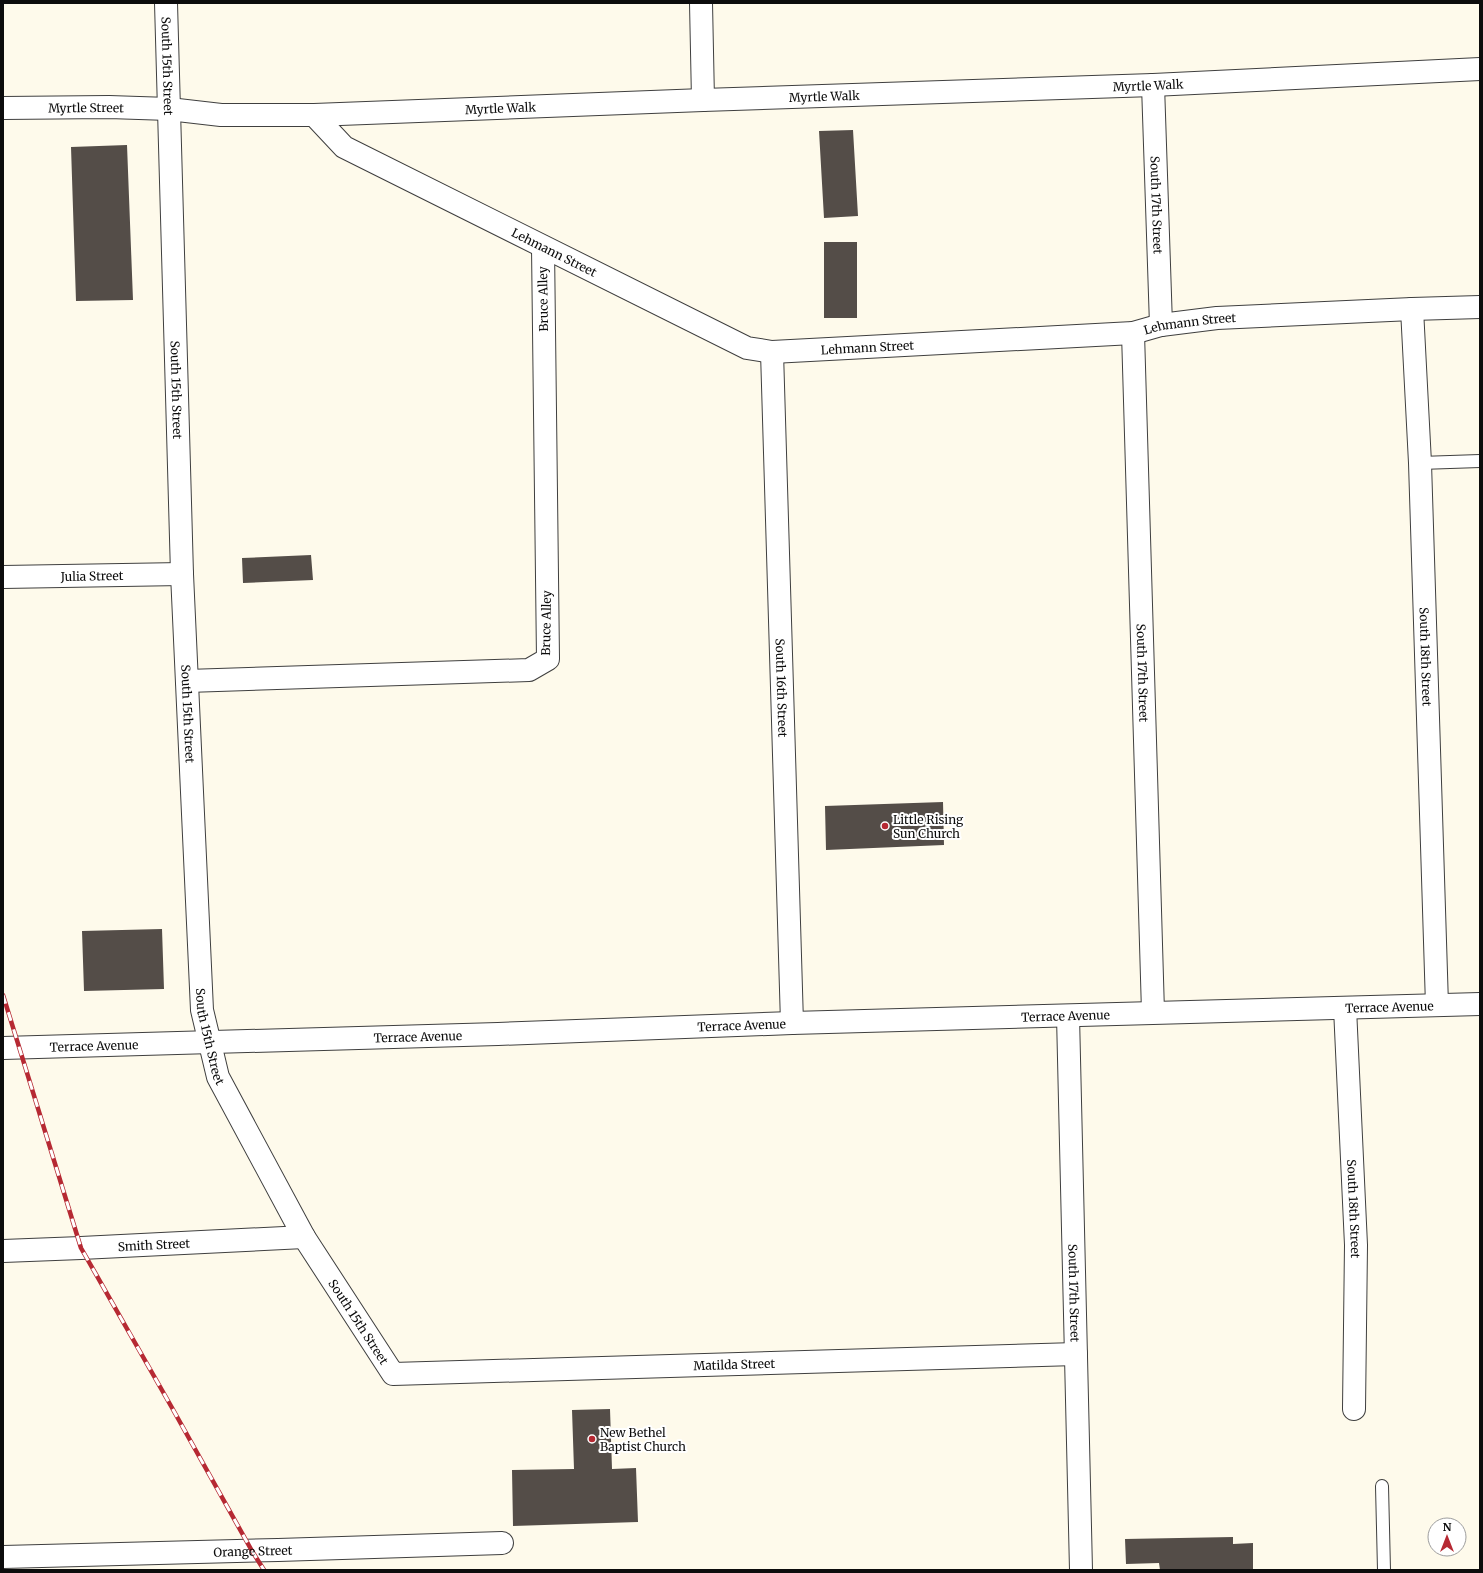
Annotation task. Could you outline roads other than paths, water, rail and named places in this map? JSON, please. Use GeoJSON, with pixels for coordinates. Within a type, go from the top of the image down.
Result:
{"type":"FeatureCollection","features":[{"type":"Feature","properties":{"kind":"street","name":"South 15th Street"},"geometry":{"type":"LineString","coordinates":[[166,3],[182,574],[202,1010],[218,1077],[304,1237],[393,1374]]}},
{"type":"Feature","properties":{"kind":"street"},"geometry":{"type":"LineString","coordinates":[[700,3],[703,100]]}},
{"type":"Feature","properties":{"kind":"street","name":"Myrtle Walk"},"geometry":{"type":"LineString","coordinates":[[169,109],[221,115],[314,115],[1153,85],[1480,69]]}},
{"type":"Feature","properties":{"kind":"street","name":"South 17th Street"},"geometry":{"type":"LineString","coordinates":[[1153,85],[1161,325]]}},
{"type":"Feature","properties":{"kind":"street","name":"Myrtle Street"},"geometry":{"type":"LineString","coordinates":[[3,108],[109,107],[169,109]]}},
{"type":"Feature","properties":{"kind":"street","name":"Lehmann Street"},"geometry":{"type":"LineString","coordinates":[[314,115],[344,147],[746,348],[772,352],[1133,333],[1161,325],[1217,318],[1480,307]]}},
{"type":"Feature","properties":{"kind":"street","name":"Bruce Alley"},"geometry":{"type":"LineString","coordinates":[[187,681],[529,670],[548,659],[543,247]]}},
{"type":"Feature","properties":{"kind":"street","name":"South 18th Street"},"geometry":{"type":"LineString","coordinates":[[1412,309],[1420,463],[1437,1005]]}},
{"type":"Feature","properties":{"kind":"street","name":"South 17th Street"},"geometry":{"type":"LineString","coordinates":[[1133,333],[1153,1012]]}},
{"type":"Feature","properties":{"kind":"street","name":"South 16th Street"},"geometry":{"type":"LineString","coordinates":[[772,352],[792,1023]]}},
{"type":"Feature","properties":{"kind":"street","name":"Julia Street"},"geometry":{"type":"LineString","coordinates":[[3,577],[182,574]]}},
{"type":"Feature","properties":{"kind":"street","name":"Terrace Avenue"},"geometry":{"type":"LineString","coordinates":[[3,1048],[498,1034],[1153,1012],[1480,1004]]}},
{"type":"Feature","properties":{"kind":"street","name":"South 18th Street"},"geometry":{"type":"LineString","coordinates":[[1344,1008],[1356,1245],[1354,1409]]}},
{"type":"Feature","properties":{"kind":"street","name":"South 17th Street"},"geometry":{"type":"LineString","coordinates":[[1068,1016],[1081,1570]]}},
{"type":"Feature","properties":{"kind":"street","name":"Smith Street"},"geometry":{"type":"LineString","coordinates":[[3,1251],[304,1237]]}},
{"type":"Feature","properties":{"kind":"street","name":"Matilda Street"},"geometry":{"type":"LineString","coordinates":[[393,1374],[1076,1354]]}},
{"type":"Feature","properties":{"kind":"street","name":"Orange Street"},"geometry":{"type":"LineString","coordinates":[[3,1557],[502,1543]]}},
{"type":"Feature","properties":{"kind":"lane"},"geometry":{"type":"LineString","coordinates":[[1420,463],[1480,461]]}},
{"type":"Feature","properties":{"kind":"lane"},"geometry":{"type":"LineString","coordinates":[[1382,1486],[1384,1570]]}},
{"type":"Feature","properties":{"kind":"railway"},"geometry":{"type":"LineString","coordinates":[[3,995],[81,1248],[264,1570]]}},
{"type":"Feature","properties":{"kind":"place","name":"Little Rising Sun Church"},"geometry":{"type":"Point","coordinates":[885,826]}},
{"type":"Feature","properties":{"kind":"place","name":"New Bethel Baptist Church"},"geometry":{"type":"Point","coordinates":[592,1439]}}]}
